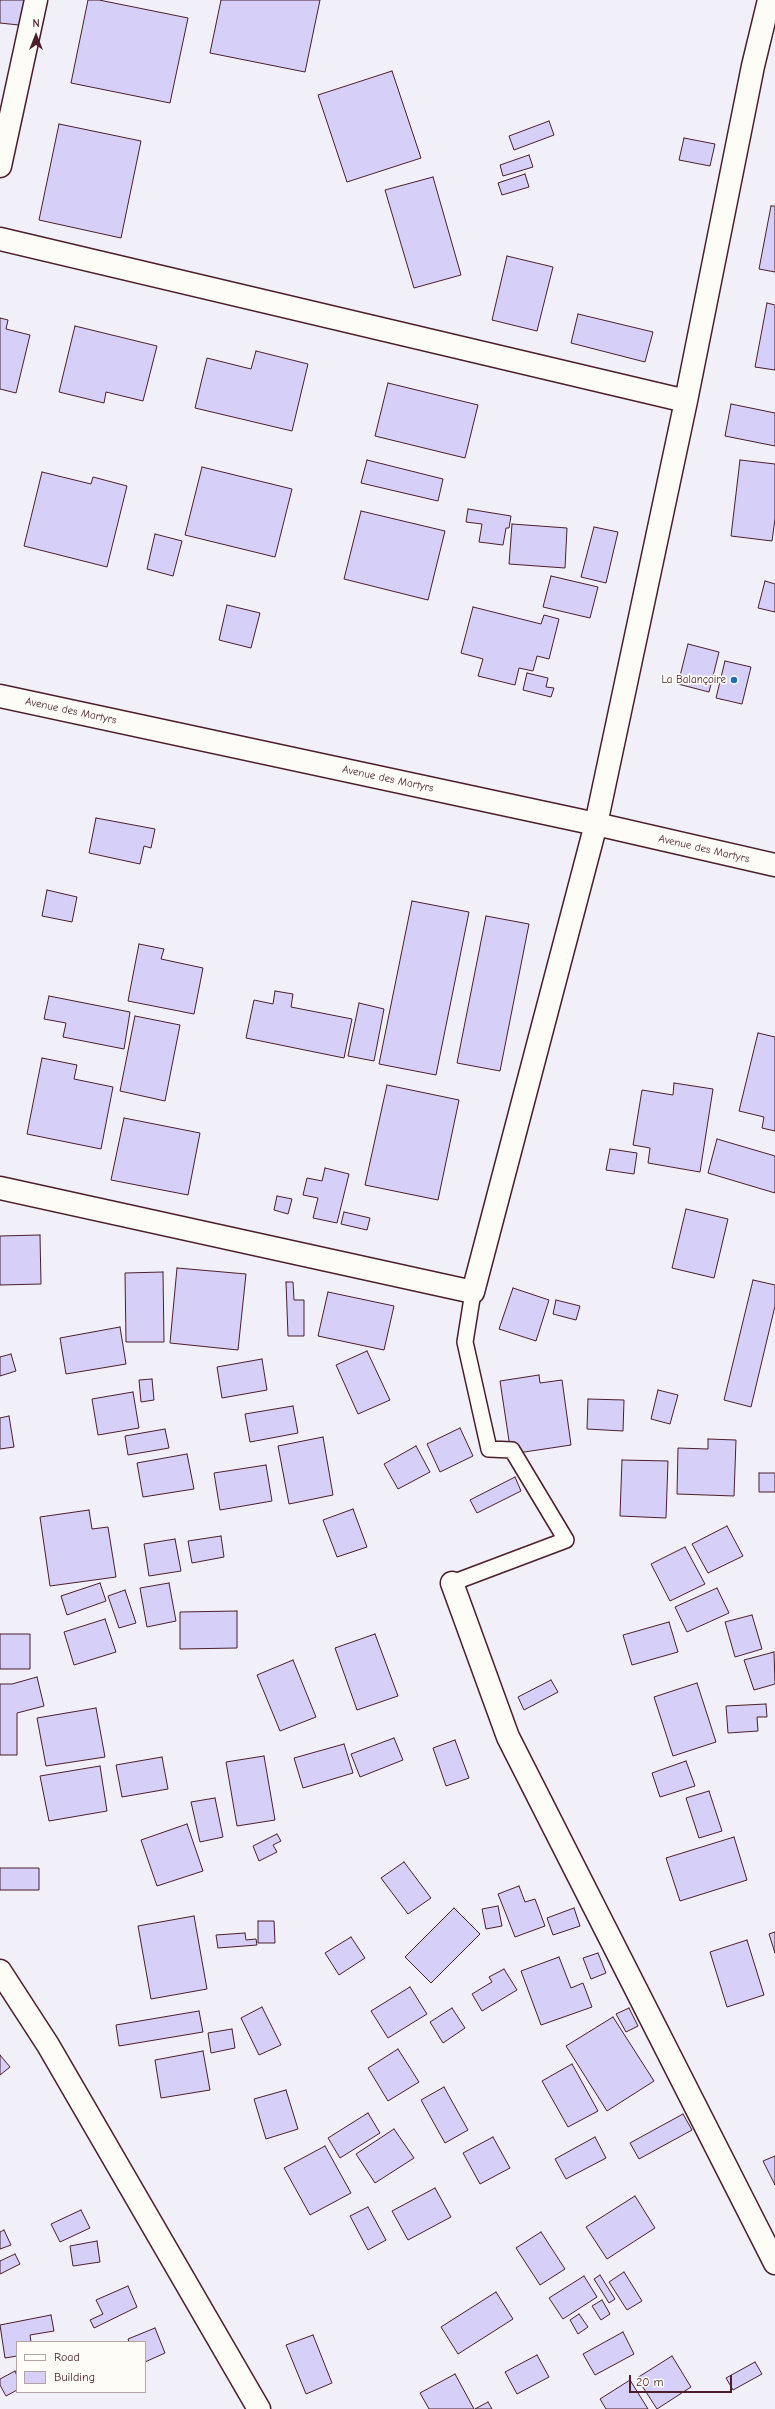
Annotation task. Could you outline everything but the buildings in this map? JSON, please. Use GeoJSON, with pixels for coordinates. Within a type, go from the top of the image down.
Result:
{"type":"FeatureCollection","features":[{"type":"Feature","properties":{"kind":"street"},"geometry":{"type":"LineString","coordinates":[[0,166],[36,0]]}},
{"type":"Feature","properties":{"kind":"street"},"geometry":{"type":"LineString","coordinates":[[0,1188],[473,1292],[596,824],[686,401],[753,66],[769,0]]}},
{"type":"Feature","properties":{"kind":"street"},"geometry":{"type":"LineString","coordinates":[[0,239],[686,401]]}},
{"type":"Feature","properties":{"kind":"street","name":"Avenue des Martyrs"},"geometry":{"type":"LineString","coordinates":[[0,696],[596,824],[775,865]]}},
{"type":"Feature","properties":{"kind":"street"},"geometry":{"type":"LineString","coordinates":[[452,1583],[508,1737],[775,2263]]}},
{"type":"Feature","properties":{"kind":"street"},"geometry":{"type":"LineString","coordinates":[[0,1971],[48,2045],[259,2409]]}},
{"type":"Feature","properties":{"kind":"lane"},"geometry":{"type":"LineString","coordinates":[[452,1583],[566,1540],[512,1450],[489,1450],[465,1342],[473,1292]]}},
{"type":"Feature","properties":{"kind":"place","name":"La Balançoire"},"geometry":{"type":"Point","coordinates":[734,680]}}]}
